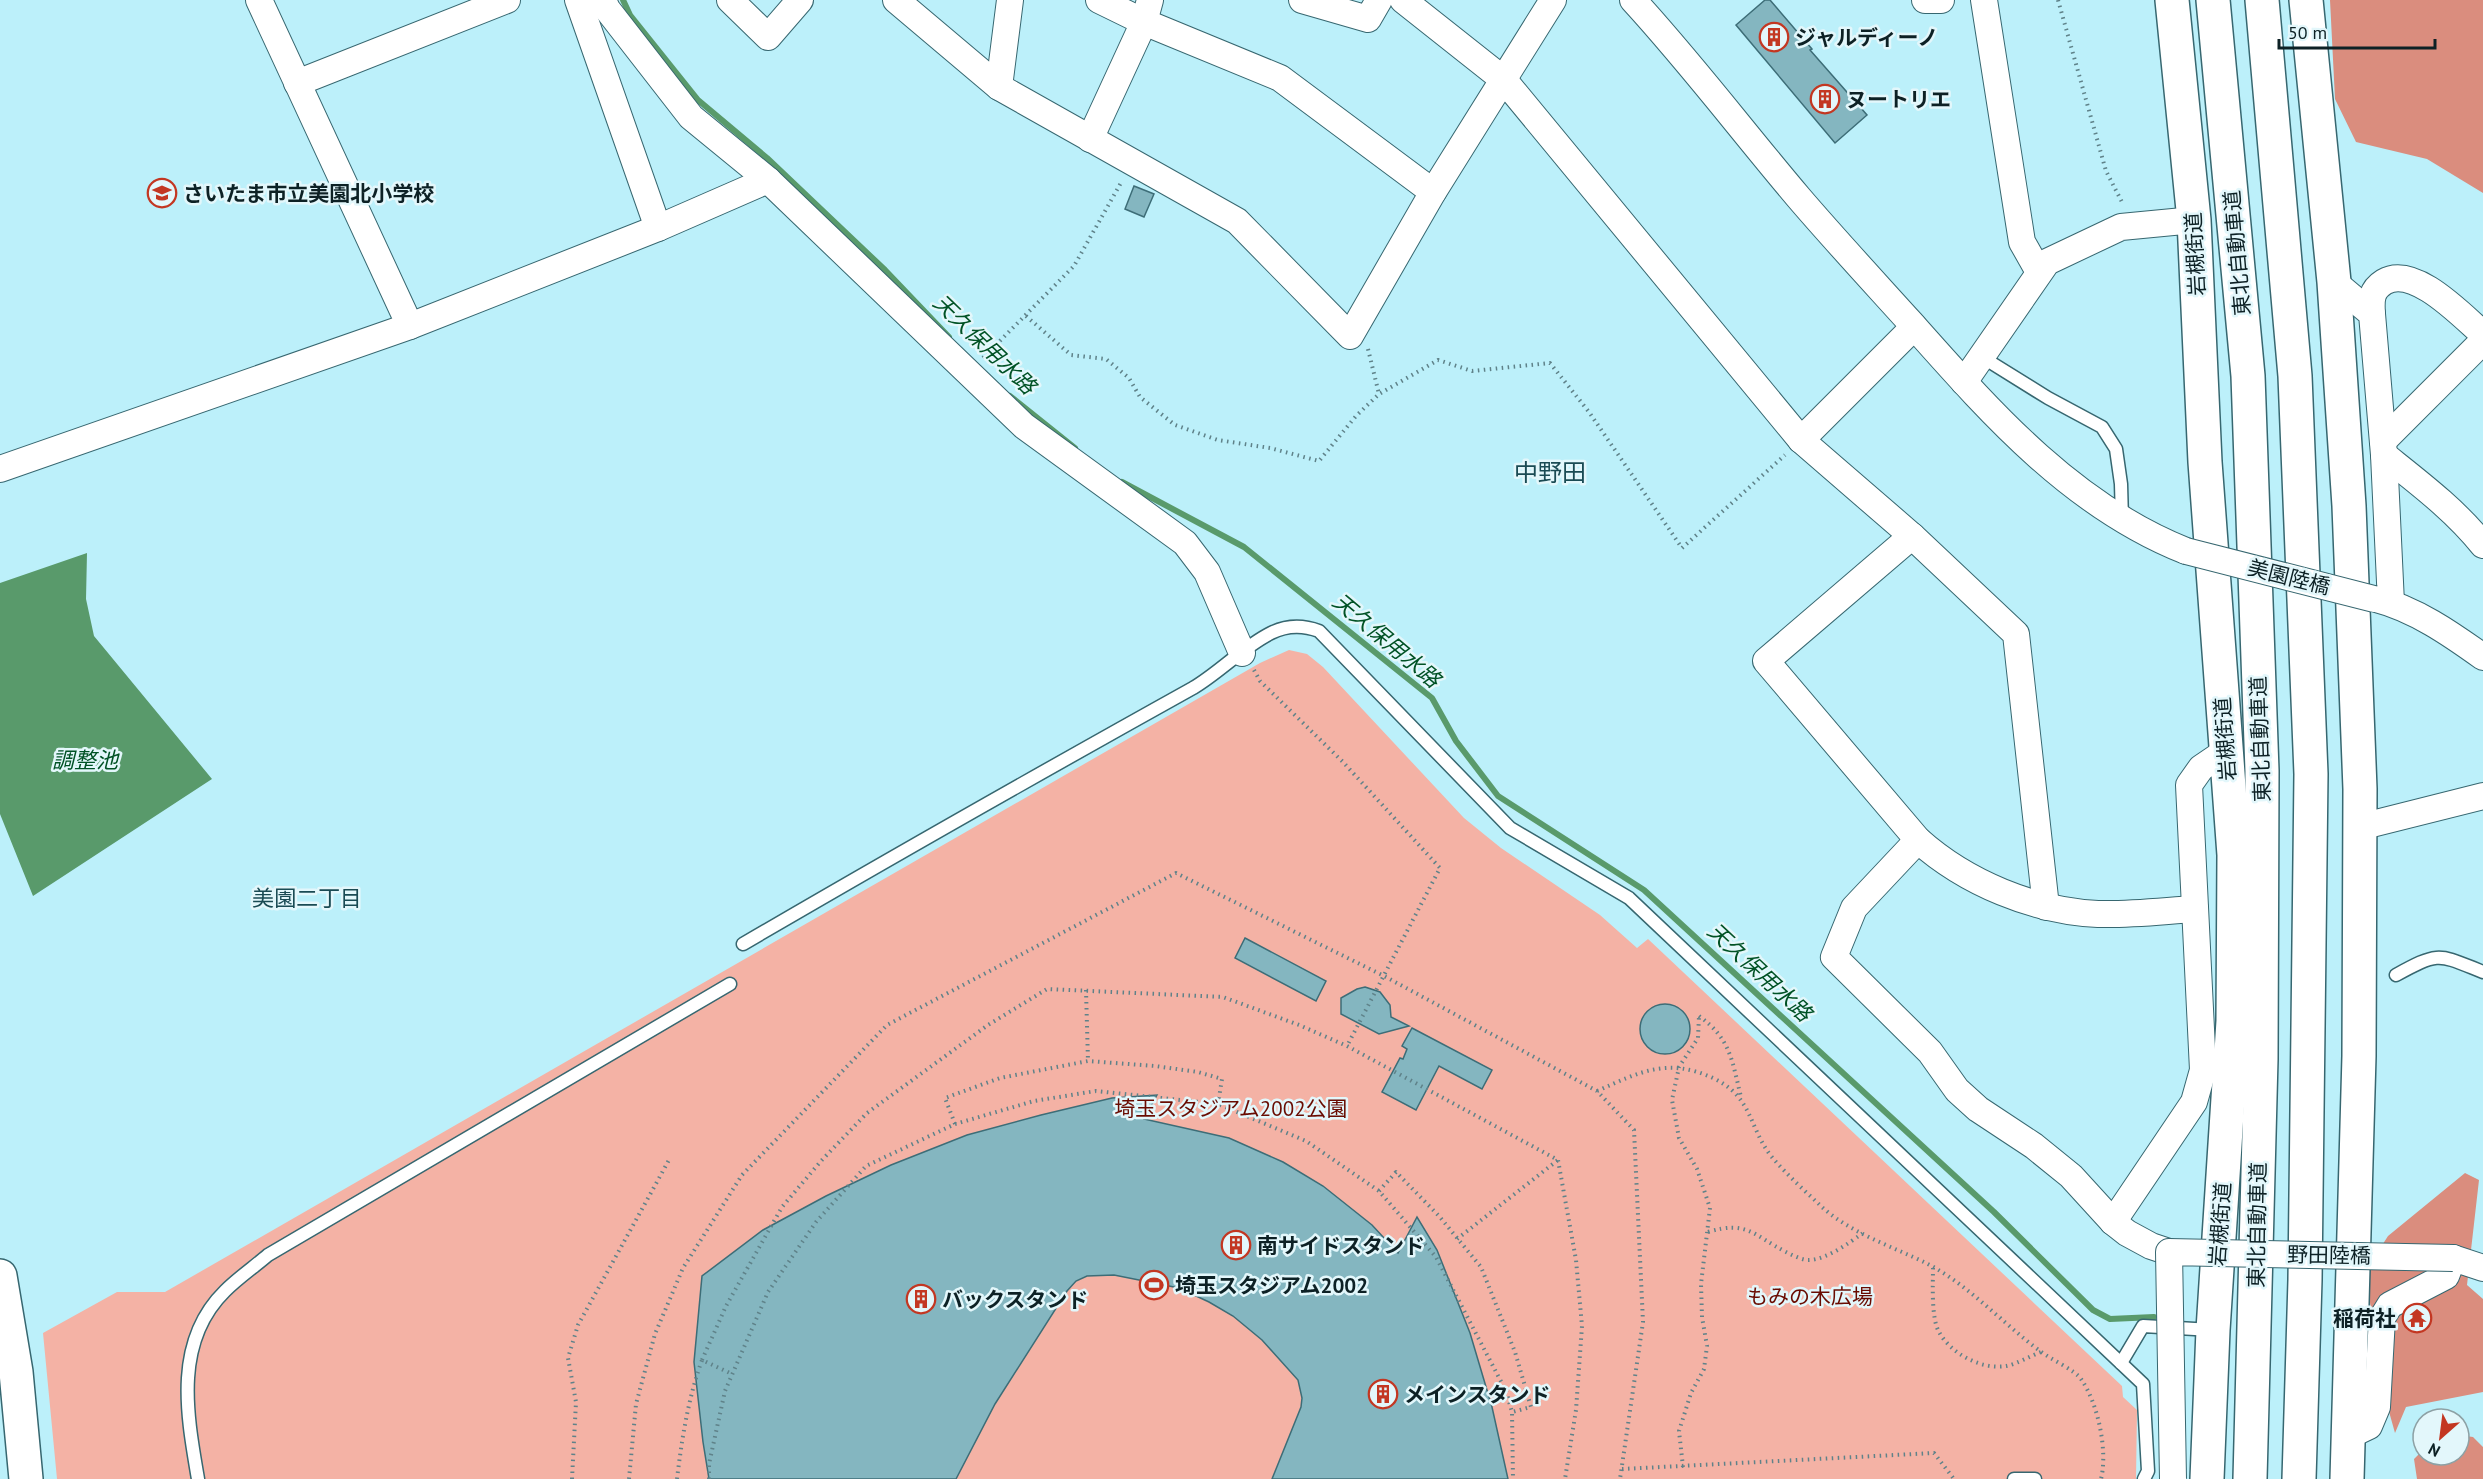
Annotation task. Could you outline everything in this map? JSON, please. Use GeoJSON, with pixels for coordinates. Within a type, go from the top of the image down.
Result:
{"type":"FeatureCollection","features":[{"type":"Feature","properties":{"kind":"main road","name":"岩槻街道"},"geometry":{"type":"LineString","coordinates":[[2172,0],[2194,220],[2205,462],[2234,855],[2233,1021],[2215,1076],[2213,1330],[2207,1479]]}},
{"type":"Feature","properties":{"kind":"main road","name":"東北自動車道"},"geometry":{"type":"LineString","coordinates":[[2213,0],[2248,376],[2262,771],[2262,1059],[2250,1479]]}},
{"type":"Feature","properties":{"kind":"main road"},"geometry":{"type":"LineString","coordinates":[[2262,0],[2295,376],[2311,774],[2306,1269],[2299,1479]]}},
{"type":"Feature","properties":{"kind":"main road"},"geometry":{"type":"LineString","coordinates":[[2306,0],[2334,282],[2349,506],[2360,827],[2359,1056],[2347,1479]]}},
{"type":"Feature","properties":{"kind":"main road"},"geometry":{"type":"LineString","coordinates":[[0,1276],[16,1371],[26,1479]]}},
{"type":"Feature","properties":{"kind":"street"},"geometry":{"type":"LineString","coordinates":[[259,0],[410,326]]}},
{"type":"Feature","properties":{"kind":"street"},"geometry":{"type":"LineString","coordinates":[[297,83],[507,0]]}},
{"type":"Feature","properties":{"kind":"street"},"geometry":{"type":"LineString","coordinates":[[578,0],[658,228]]}},
{"type":"Feature","properties":{"kind":"street"},"geometry":{"type":"LineString","coordinates":[[603,0],[607,9],[691,117],[768,180],[1024,426],[1185,543],[1207,572],[1242,653]]}},
{"type":"Feature","properties":{"kind":"street"},"geometry":{"type":"LineString","coordinates":[[730,0],[768,37],[800,0]]}},
{"type":"Feature","properties":{"kind":"street"},"geometry":{"type":"LineString","coordinates":[[896,0],[999,87],[1238,221],[1350,336],[1433,192],[1553,0]]}},
{"type":"Feature","properties":{"kind":"street"},"geometry":{"type":"LineString","coordinates":[[999,87],[1010,0]]}},
{"type":"Feature","properties":{"kind":"street"},"geometry":{"type":"LineString","coordinates":[[1099,0],[1147,11],[1280,78],[1433,192]]}},
{"type":"Feature","properties":{"kind":"street"},"geometry":{"type":"LineString","coordinates":[[1302,0],[1368,19],[1379,0]]}},
{"type":"Feature","properties":{"kind":"street"},"geometry":{"type":"LineString","coordinates":[[1403,0],[1504,80],[1801,440],[1912,536],[2016,634],[2046,907]]}},
{"type":"Feature","properties":{"kind":"street","name":"美園陸橋"},"geometry":{"type":"LineString","coordinates":[[1633,0],[1800,198],[1914,327],[2016,436],[2080,493],[2122,521],[2157,540],[2186,551],[2382,601],[2448,633],[2483,657]]}},
{"type":"Feature","properties":{"kind":"street"},"geometry":{"type":"LineString","coordinates":[[1925,0],[1941,0]]}},
{"type":"Feature","properties":{"kind":"street"},"geometry":{"type":"LineString","coordinates":[[1984,0],[2022,242],[2039,272]]}},
{"type":"Feature","properties":{"kind":"street"},"geometry":{"type":"LineString","coordinates":[[1090,139],[1147,11]]}},
{"type":"Feature","properties":{"kind":"street"},"geometry":{"type":"LineString","coordinates":[[0,469],[410,326],[658,228],[768,180]]}},
{"type":"Feature","properties":{"kind":"street"},"geometry":{"type":"LineString","coordinates":[[1964,382],[2047,262],[2121,227],[2194,220]]}},
{"type":"Feature","properties":{"kind":"street"},"geometry":{"type":"LineString","coordinates":[[2382,601],[2383,448],[2371,298],[2377,286],[2390,278],[2404,278],[2430,289],[2483,334]]}},
{"type":"Feature","properties":{"kind":"street"},"geometry":{"type":"LineString","coordinates":[[2334,282],[2372,314]]}},
{"type":"Feature","properties":{"kind":"street"},"geometry":{"type":"LineString","coordinates":[[1801,440],[1914,327]]}},
{"type":"Feature","properties":{"kind":"street"},"geometry":{"type":"LineString","coordinates":[[2383,448],[2483,341]]}},
{"type":"Feature","properties":{"kind":"street"},"geometry":{"type":"LineString","coordinates":[[2383,448],[2472,530],[2483,545]]}},
{"type":"Feature","properties":{"kind":"street"},"geometry":{"type":"LineString","coordinates":[[1912,536],[1766,661],[1918,840],[1942,861],[1982,882],[2046,907],[2098,914],[2195,909]]}},
{"type":"Feature","properties":{"kind":"street"},"geometry":{"type":"LineString","coordinates":[[2114,1222],[2194,1102],[2215,1076],[2203,1070],[2189,785],[2201,768],[2226,751]]}},
{"type":"Feature","properties":{"kind":"street"},"geometry":{"type":"LineString","coordinates":[[2360,827],[2483,796]]}},
{"type":"Feature","properties":{"kind":"street"},"geometry":{"type":"LineString","coordinates":[[1918,840],[1854,908],[1834,957],[1930,1052],[1957,1090],[1978,1109],[2034,1146],[2071,1176],[2127,1233],[2151,1246],[2169,1252],[2173,1479]]}},
{"type":"Feature","properties":{"kind":"street"},"geometry":{"type":"LineString","coordinates":[[2453,1258],[2476,1254],[2483,1249]]}},
{"type":"Feature","properties":{"kind":"street","name":"野田陸橋"},"geometry":{"type":"LineString","coordinates":[[2169,1252],[2453,1258]]}},
{"type":"Feature","properties":{"kind":"street"},"geometry":{"type":"LineString","coordinates":[[2348,1436],[2369,1426],[2377,1407],[2382,1318],[2390,1305],[2446,1276],[2453,1258]]}},
{"type":"Feature","properties":{"kind":"street"},"geometry":{"type":"LineString","coordinates":[[2453,1258],[2483,1268]]}},
{"type":"Feature","properties":{"kind":"lane"},"geometry":{"type":"LineString","coordinates":[[1982,357],[2048,398],[2102,427],[2116,449],[2121,484],[2122,521]]}},
{"type":"Feature","properties":{"kind":"lane"},"geometry":{"type":"LineString","coordinates":[[742,944],[949,824],[1205,681],[1271,633],[1290,626],[1306,626],[1319,631],[1510,828],[1629,898],[2143,1384],[2148,1471],[2144,1479]]}},
{"type":"Feature","properties":{"kind":"lane"},"geometry":{"type":"LineString","coordinates":[[2396,975],[2423,960],[2443,956],[2483,972]]}},
{"type":"Feature","properties":{"kind":"lane"},"geometry":{"type":"LineString","coordinates":[[198,1479],[186,1403],[188,1366],[203,1322],[224,1292],[268,1255],[730,984]]}},
{"type":"Feature","properties":{"kind":"lane"},"geometry":{"type":"LineString","coordinates":[[2121,1363],[2143,1326],[2213,1330]]}},
{"type":"Feature","properties":{"kind":"lane"},"geometry":{"type":"LineString","coordinates":[[2014,1479],[2036,1479]]}},
{"type":"Feature","properties":{"kind":"path"},"geometry":{"type":"LineString","coordinates":[[2058,0],[2106,171],[2135,226]]}},
{"type":"Feature","properties":{"kind":"path"},"geometry":{"type":"LineString","coordinates":[[968,372],[1074,266],[1132,162]]}},
{"type":"Feature","properties":{"kind":"path"},"geometry":{"type":"LineString","coordinates":[[1026,316],[1071,355],[1106,359],[1129,378],[1140,398],[1175,425],[1218,441],[1270,448],[1319,461],[1356,416],[1378,394],[1438,360],[1472,371],[1550,363],[1589,412],[1682,548],[1801,440]]}},
{"type":"Feature","properties":{"kind":"path"},"geometry":{"type":"LineString","coordinates":[[1361,317],[1378,394]]}},
{"type":"Feature","properties":{"kind":"path"},"geometry":{"type":"LineString","coordinates":[[1242,653],[1260,681],[1343,762],[1440,868],[1347,1046]]}},
{"type":"Feature","properties":{"kind":"path"},"geometry":{"type":"LineString","coordinates":[[629,1479],[636,1404],[655,1334],[683,1268],[742,1175],[887,1025],[1176,873],[1384,976],[1597,1091],[1634,1130],[1643,1322],[1620,1479]]}},
{"type":"Feature","properties":{"kind":"path"},"geometry":{"type":"LineString","coordinates":[[677,1479],[683,1429],[702,1360],[726,1306],[782,1208],[821,1161],[867,1113],[988,1025],[1047,988],[1223,997],[1299,1025],[1347,1046],[1558,1160],[1576,1260],[1582,1326],[1576,1410],[1565,1479]]}},
{"type":"Feature","properties":{"kind":"path"},"geometry":{"type":"LineString","coordinates":[[1086,990],[1088,1061]]}},
{"type":"Feature","properties":{"kind":"path"},"geometry":{"type":"LineString","coordinates":[[1683,1467],[1679,1431],[1691,1393],[1704,1370],[1707,1346],[1701,1284],[1710,1208],[1697,1169],[1679,1138],[1672,1100],[1678,1067],[1689,1055],[1698,1038],[1699,1016],[1724,1038],[1741,1097],[1770,1155],[1825,1209],[1863,1233],[1933,1267],[1962,1285],[2041,1352],[2080,1378],[2093,1405],[2103,1439],[2101,1479]]}},
{"type":"Feature","properties":{"kind":"path"},"geometry":{"type":"LineString","coordinates":[[955,1124],[945,1098],[1000,1078],[1088,1061],[1155,1066],[1198,1072],[1222,1079],[1218,1104]]}},
{"type":"Feature","properties":{"kind":"path"},"geometry":{"type":"LineString","coordinates":[[1597,1091],[1640,1072],[1678,1067],[1715,1079],[1741,1097]]}},
{"type":"Feature","properties":{"kind":"path"},"geometry":{"type":"LineString","coordinates":[[709,1479],[709,1464],[725,1391],[768,1292],[816,1222],[866,1166],[955,1124],[1034,1101],[1096,1091],[1218,1104],[1306,1141],[1379,1191],[1436,1257],[1506,1391],[1512,1412],[1513,1479]]}},
{"type":"Feature","properties":{"kind":"path"},"geometry":{"type":"LineString","coordinates":[[572,1479],[576,1402],[568,1358],[578,1325],[669,1160]]}},
{"type":"Feature","properties":{"kind":"path"},"geometry":{"type":"LineString","coordinates":[[1457,1239],[1558,1160]]}},
{"type":"Feature","properties":{"kind":"path"},"geometry":{"type":"LineString","coordinates":[[1379,1191],[1396,1172],[1410,1185],[1480,1267],[1515,1352],[1531,1407],[1512,1412]]}},
{"type":"Feature","properties":{"kind":"path"},"geometry":{"type":"LineString","coordinates":[[1708,1232],[1729,1226],[1747,1230],[1783,1251],[1809,1260],[1835,1252],[1863,1233]]}},
{"type":"Feature","properties":{"kind":"path"},"geometry":{"type":"LineString","coordinates":[[1933,1267],[1932,1299],[1939,1332],[1958,1353],[1976,1364],[2006,1366],[2041,1352]]}},
{"type":"Feature","properties":{"kind":"path"},"geometry":{"type":"LineString","coordinates":[[702,1360],[732,1374]]}},
{"type":"Feature","properties":{"kind":"path"},"geometry":{"type":"LineString","coordinates":[[1622,1469],[1934,1453],[1954,1479]]}},
{"type":"Feature","properties":{"kind":"green space","name":"埼玉スタジアム2002公園"},"geometry":{"type":"Polygon","coordinates":[[[1289,650],[1307,654],[1323,667],[1464,818],[1501,848],[1600,915],[1637,948],[1648,939],[2122,1386],[2123,1397],[2137,1410],[2136,1479],[57,1479],[43,1333],[117,1292],[165,1292],[1260,663],[1289,650]]]}},
{"type":"Feature","properties":{"kind":"shaded area"},"geometry":{"type":"Polygon","coordinates":[[[2330,0],[2483,0],[2483,193],[2427,159],[2356,142],[2335,99],[2330,0]]]}},
{"type":"Feature","properties":{"kind":"shaded area"},"geometry":{"type":"Polygon","coordinates":[[[2465,1173],[2479,1180],[2467,1285],[2483,1299],[2483,1392],[2406,1407],[2395,1433],[2369,1340],[2371,1309],[2365,1272],[2388,1236],[2465,1173]]]}},
{"type":"Feature","properties":{"kind":"shaded area"},"geometry":{"type":"Polygon","coordinates":[[[2471,1437],[2483,1447],[2483,1479],[2417,1479],[2415,1467],[2471,1467],[2471,1437]]]}},
{"type":"Feature","properties":{"kind":"water","name":"調整池"},"geometry":{"type":"Polygon","coordinates":[[[87,553],[86,599],[94,636],[212,779],[33,896],[0,814],[0,583],[87,553]]]}},
{"type":"Feature","properties":{"kind":"building"},"geometry":{"type":"Polygon","coordinates":[[[1765,0],[1770,0],[1867,115],[1835,143],[1736,25],[1765,0]]]}},
{"type":"Feature","properties":{"kind":"building"},"geometry":{"type":"Polygon","coordinates":[[[1134,186],[1154,194],[1144,217],[1125,209],[1134,186]]]}},
{"type":"Feature","properties":{"kind":"building"},"geometry":{"type":"Polygon","coordinates":[[[1245,938],[1326,981],[1316,1001],[1235,958],[1245,938]]]}},
{"type":"Feature","properties":{"kind":"building"},"geometry":{"type":"Polygon","coordinates":[[[1365,987],[1380,992],[1390,1005],[1391,1017],[1409,1026],[1379,1034],[1341,1014],[1341,998],[1365,987]]]}},
{"type":"Feature","properties":{"kind":"building"},"geometry":{"type":"Polygon","coordinates":[[[1660,1004],[1670,1004],[1683,1011],[1690,1024],[1690,1034],[1683,1047],[1670,1054],[1660,1054],[1651,1050],[1644,1043],[1640,1034],[1640,1024],[1644,1015],[1651,1008],[1660,1004]]]}},
{"type":"Feature","properties":{"kind":"building"},"geometry":{"type":"Polygon","coordinates":[[[1412,1028],[1492,1070],[1482,1089],[1439,1066],[1416,1110],[1382,1092],[1400,1058],[1403,1059],[1407,1049],[1402,1046],[1412,1028]]]}},
{"type":"Feature","properties":{"kind":"building","name":"埼玉スタジアム2002"},"geometry":{"type":"Polygon","coordinates":[[[1157,1095],[1144,1119],[1229,1138],[1283,1162],[1323,1186],[1372,1225],[1398,1253],[1417,1217],[1437,1250],[1470,1333],[1492,1407],[1508,1479],[1272,1479],[1301,1407],[1302,1398],[1298,1380],[1262,1340],[1233,1316],[1209,1302],[1179,1288],[1114,1275],[1087,1276],[1076,1281],[1067,1291],[995,1404],[956,1479],[709,1479],[694,1362],[702,1276],[763,1230],[891,1165],[967,1135],[1041,1115],[1112,1098],[1157,1095]]]}},
{"type":"Feature","properties":{"kind":"waterway","name":"天久保用水路"},"geometry":{"type":"LineString","coordinates":[[623,0],[630,15],[698,100],[767,158],[885,270],[949,337]]}},
{"type":"Feature","properties":{"kind":"waterway","name":"天久保用水路"},"geometry":{"type":"LineString","coordinates":[[1010,396],[1075,448]]}},
{"type":"Feature","properties":{"kind":"waterway","name":"天久保用水路"},"geometry":{"type":"LineString","coordinates":[[1122,482],[1244,547],[1432,698],[1456,741],[1498,796],[1644,890],[1994,1212],[2093,1310],[2110,1319],[2154,1317]]}},
{"type":"Feature","properties":{"kind":"place","name":"ジャルディーノ"},"geometry":{"type":"Point","coordinates":[1774,37]}},
{"type":"Feature","properties":{"kind":"place","name":"ヌートリエ"},"geometry":{"type":"Point","coordinates":[1825,99]}},
{"type":"Feature","properties":{"kind":"place","name":"さいたま市立美園北小学校"},"geometry":{"type":"Point","coordinates":[162,193]}},
{"type":"Feature","properties":{"kind":"place","name":"南サイドスタンド"},"geometry":{"type":"Point","coordinates":[1236,1245]}},
{"type":"Feature","properties":{"kind":"place","name":"埼玉スタジアム2002"},"geometry":{"type":"Point","coordinates":[1154,1285]}},
{"type":"Feature","properties":{"kind":"place","name":"バックスタンド"},"geometry":{"type":"Point","coordinates":[921,1299]}},
{"type":"Feature","properties":{"kind":"place","name":"稲荷社"},"geometry":{"type":"Point","coordinates":[2417,1318]}},
{"type":"Feature","properties":{"kind":"place","name":"メインスタンド"},"geometry":{"type":"Point","coordinates":[1383,1394]}},
{"type":"Feature","properties":{"kind":"district","name":"中野田"},"geometry":{"type":"Point","coordinates":[1550,472]}},
{"type":"Feature","properties":{"kind":"district","name":"美園二丁目"},"geometry":{"type":"Point","coordinates":[307,898]}},
{"type":"Feature","properties":{"kind":"park label","name":"もみの木広場"},"geometry":{"type":"Point","coordinates":[1810,1296]}}]}
